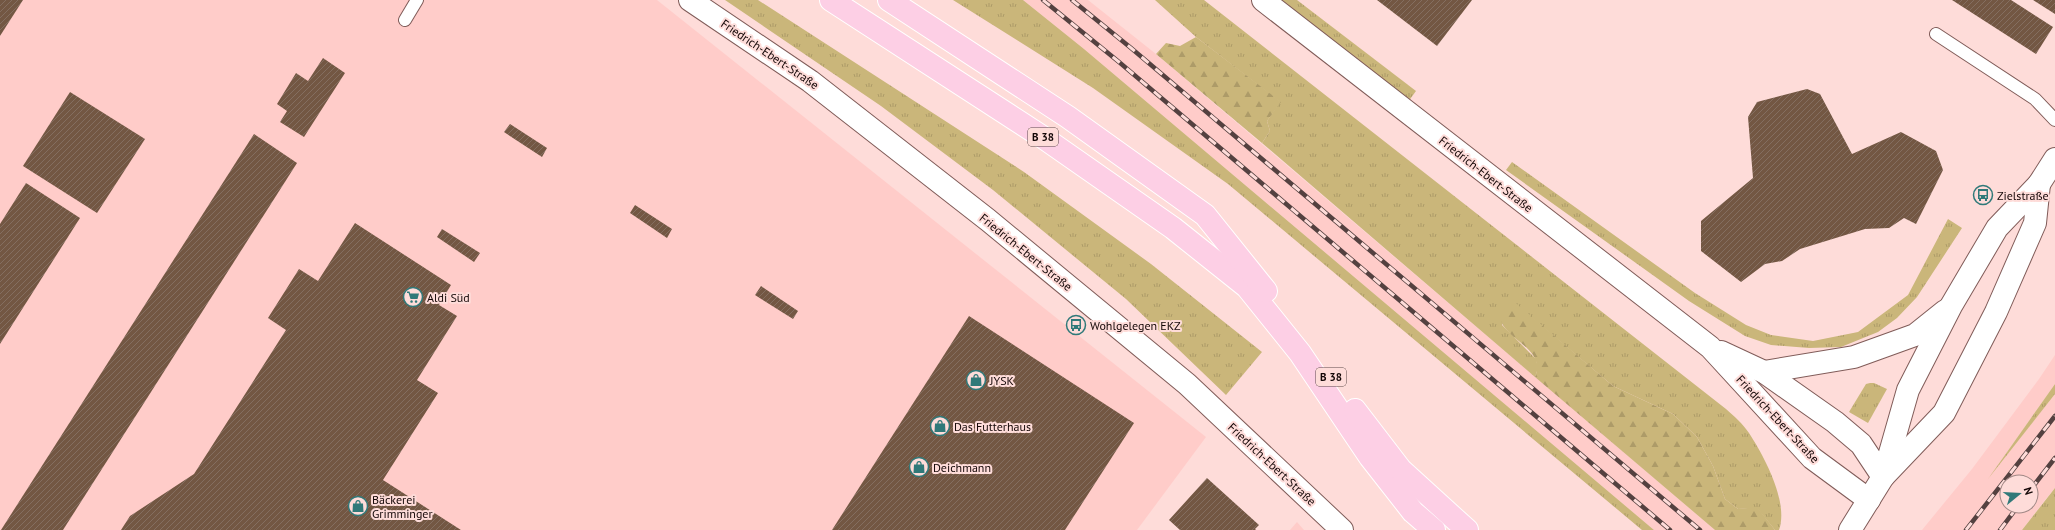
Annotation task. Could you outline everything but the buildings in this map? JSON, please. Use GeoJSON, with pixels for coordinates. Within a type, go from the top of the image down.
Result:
{"type":"FeatureCollection","features":[{"type":"Feature","properties":{"kind":"main road","name":"B 38"},"geometry":{"type":"LineString","coordinates":[[831,0],[1044,138],[1173,228],[1247,287],[1300,353],[1370,457],[1413,512],[1434,530]]}},
{"type":"Feature","properties":{"kind":"main road","name":"B 38"},"geometry":{"type":"LineString","coordinates":[[888,0],[1068,118],[1205,215],[1264,287],[1401,470],[1467,530]]}},
{"type":"Feature","properties":{"kind":"street","name":"Friedrich-Ebert-Straße"},"geometry":{"type":"LineString","coordinates":[[690,0],[810,81],[988,220],[1187,384],[1342,530]]}},
{"type":"Feature","properties":{"kind":"street","name":"Friedrich-Ebert-Straße"},"geometry":{"type":"LineString","coordinates":[[1263,0],[1710,347],[1812,458],[1869,500]]}},
{"type":"Feature","properties":{"kind":"street"},"geometry":{"type":"LineString","coordinates":[[1883,477],[1908,390],[1951,306],[1997,228],[2039,184],[2055,159]]}},
{"type":"Feature","properties":{"kind":"street"},"geometry":{"type":"LineString","coordinates":[[1850,530],[1883,477],[1944,413],[1996,312],[2035,223],[2039,184]]}},
{"type":"Feature","properties":{"kind":"street","name":"Friedrich-Ebert-Straße"},"geometry":{"type":"LineString","coordinates":[[1764,372],[1854,357],[1915,335],[1951,306]]}},
{"type":"Feature","properties":{"kind":"street","name":"Friedrich-Ebert-Straße"},"geometry":{"type":"LineString","coordinates":[[1710,347],[1764,372],[1835,422],[1861,444],[1883,477]]}},
{"type":"Feature","properties":{"kind":"lane"},"geometry":{"type":"LineString","coordinates":[[405,20],[417,0]]}},
{"type":"Feature","properties":{"kind":"lane"},"geometry":{"type":"LineString","coordinates":[[1936,34],[2035,99],[2055,120]]}},
{"type":"Feature","properties":{"kind":"shaded area"},"geometry":{"type":"Polygon","coordinates":[[[0,0],[657,0],[1206,437],[1137,530],[0,530],[0,0]]]}},
{"type":"Feature","properties":{"kind":"shaded area"},"geometry":{"type":"Polygon","coordinates":[[[1023,0],[1088,0],[1156,54],[1715,530],[1654,530],[1084,49],[1023,0]]]}},
{"type":"Feature","properties":{"kind":"shaded area"},"geometry":{"type":"Polygon","coordinates":[[[2055,355],[2055,384],[1995,469],[2055,394],[2055,488],[2039,508],[2039,474],[1999,474],[1999,514],[2034,514],[2022,530],[1922,530],[1972,469],[2055,355]]]}},
{"type":"Feature","properties":{"kind":"shaded area"},"geometry":{"type":"Polygon","coordinates":[[[1297,522],[1304,530],[1290,530],[1297,522]]]}},
{"type":"Feature","properties":{"kind":"green space"},"geometry":{"type":"Polygon","coordinates":[[[725,0],[758,0],[1024,172],[1151,264],[1262,352],[1226,395],[1126,299],[993,190],[881,106],[725,0]]]}},
{"type":"Feature","properties":{"kind":"green space"},"geometry":{"type":"Polygon","coordinates":[[[953,0],[1023,0],[1084,49],[1654,530],[1642,530],[1228,184],[1093,88],[953,0]]]}},
{"type":"Feature","properties":{"kind":"green space"},"geometry":{"type":"Polygon","coordinates":[[[1155,0],[1204,0],[1726,409],[1747,430],[1768,466],[1781,506],[1779,530],[1775,530],[1757,508],[1738,509],[1725,499],[1713,466],[1697,437],[1673,414],[1613,386],[1511,300],[1502,325],[1536,359],[1538,368],[1535,377],[1262,143],[1270,131],[1267,121],[1280,102],[1196,37],[1155,0]]]}},
{"type":"Feature","properties":{"kind":"green space"},"geometry":{"type":"Polygon","coordinates":[[[1275,0],[1297,0],[1416,91],[1408,102],[1275,0]]]}},
{"type":"Feature","properties":{"kind":"green space"},"geometry":{"type":"Polygon","coordinates":[[[1196,37],[1281,102],[1267,121],[1270,131],[1262,143],[1156,54],[1166,43],[1180,46],[1196,37]]]}},
{"type":"Feature","properties":{"kind":"green space"},"geometry":{"type":"Polygon","coordinates":[[[1512,162],[1695,293],[1746,325],[1771,335],[1813,341],[1858,332],[1908,295],[1948,219],[1962,228],[1917,297],[1897,318],[1878,332],[1841,347],[1809,348],[1771,345],[1745,336],[1689,301],[1506,170],[1512,162]]]}},
{"type":"Feature","properties":{"kind":"green space"},"geometry":{"type":"Polygon","coordinates":[[[1511,299],[1613,386],[1673,414],[1697,437],[1713,466],[1725,499],[1738,509],[1757,507],[1775,530],[1715,530],[1535,377],[1537,368],[1536,361],[1532,354],[1508,332],[1502,322],[1500,313],[1511,299]]]}},
{"type":"Feature","properties":{"kind":"green space"},"geometry":{"type":"Polygon","coordinates":[[[1874,383],[1887,389],[1868,423],[1849,412],[1866,384],[1874,383]]]}},
{"type":"Feature","properties":{"kind":"green space"},"geometry":{"type":"Polygon","coordinates":[[[2055,384],[2055,394],[1988,479],[2055,384]]]}},
{"type":"Feature","properties":{"kind":"green space"},"geometry":{"type":"Polygon","coordinates":[[[2055,488],[2055,530],[2022,530],[2035,514],[2039,514],[2039,508],[2055,488]]]}},
{"type":"Feature","properties":{"kind":"railway"},"geometry":{"type":"LineString","coordinates":[[1043,0],[1119,62],[1670,530]]}},
{"type":"Feature","properties":{"kind":"railway"},"geometry":{"type":"LineString","coordinates":[[1072,0],[1131,48],[1700,530]]}},
{"type":"Feature","properties":{"kind":"railway"},"geometry":{"type":"LineString","coordinates":[[1966,530],[2055,416]]}},
{"type":"Feature","properties":{"kind":"railway"},"geometry":{"type":"LineString","coordinates":[[2039,479],[2055,458]]}},
{"type":"Feature","properties":{"kind":"railway"},"geometry":{"type":"LineString","coordinates":[[2000,530],[2012,514]]}},
{"type":"Feature","properties":{"kind":"place","name":"Zielstraße"},"geometry":{"type":"Point","coordinates":[1983,195]}},
{"type":"Feature","properties":{"kind":"place","name":"Aldi Süd"},"geometry":{"type":"Point","coordinates":[413,297]}},
{"type":"Feature","properties":{"kind":"place","name":"Wohlgelegen EKZ"},"geometry":{"type":"Point","coordinates":[1076,325]}},
{"type":"Feature","properties":{"kind":"place","name":"JYSK"},"geometry":{"type":"Point","coordinates":[976,380]}},
{"type":"Feature","properties":{"kind":"place","name":"Das Futterhaus"},"geometry":{"type":"Point","coordinates":[940,426]}},
{"type":"Feature","properties":{"kind":"place","name":"Deichmann"},"geometry":{"type":"Point","coordinates":[919,467]}},
{"type":"Feature","properties":{"kind":"place","name":"Bäckerei Grimminger"},"geometry":{"type":"Point","coordinates":[358,506]}}]}
